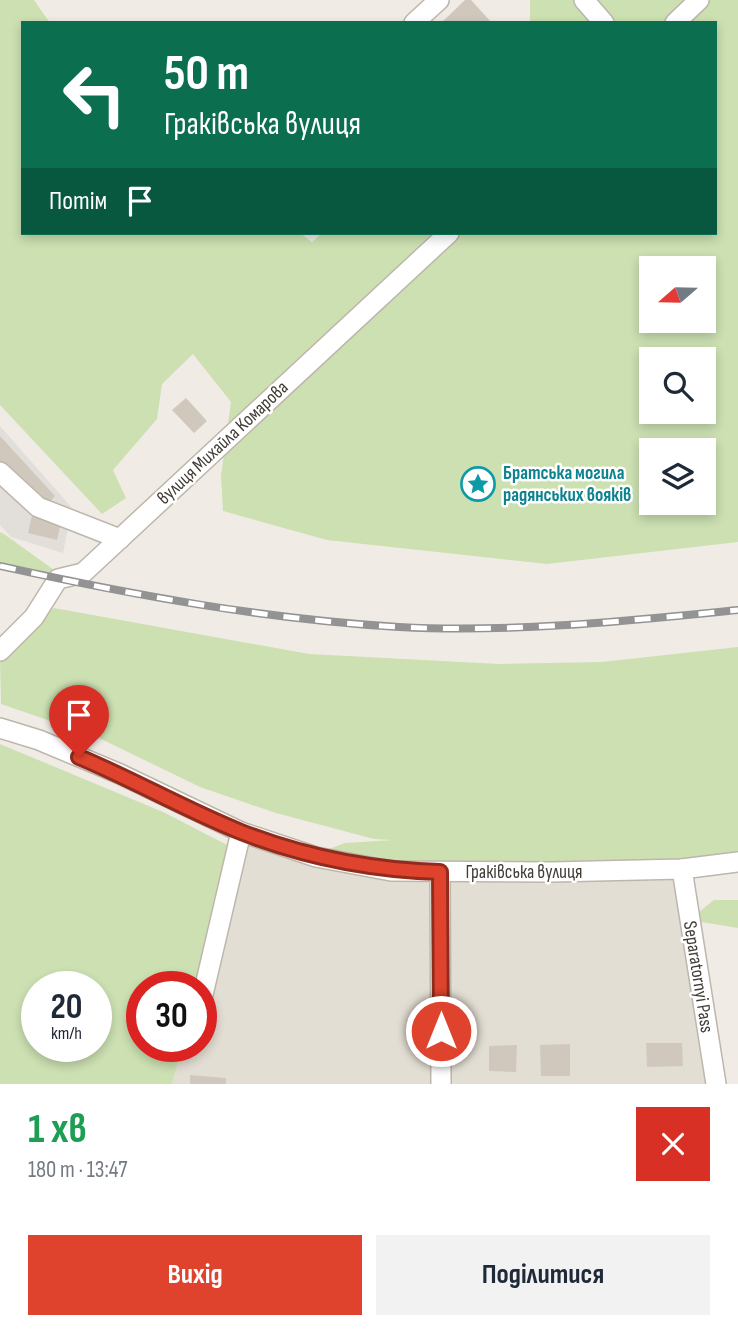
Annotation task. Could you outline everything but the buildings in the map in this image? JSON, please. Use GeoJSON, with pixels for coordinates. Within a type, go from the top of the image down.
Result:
{"type":"FeatureCollection","features":[{"type":"Feature","properties":{"kind":"street"},"geometry":{"type":"LineString","coordinates":[[584,0],[602,21]]}},
{"type":"Feature","properties":{"kind":"street"},"geometry":{"type":"LineString","coordinates":[[677,21],[699,0]]}},
{"type":"Feature","properties":{"kind":"street"},"geometry":{"type":"LineString","coordinates":[[416,21],[430,3]]}},
{"type":"Feature","properties":{"kind":"street","name":"вулиця Михайла Комарова"},"geometry":{"type":"LineString","coordinates":[[0,651],[34,617],[58,579],[83,573],[447,235]]}},
{"type":"Feature","properties":{"kind":"street"},"geometry":{"type":"LineString","coordinates":[[2,479],[38,507],[120,539]]}},
{"type":"Feature","properties":{"kind":"street","name":"Граківська вулиця"},"geometry":{"type":"LineString","coordinates":[[0,728],[39,740],[120,774],[241,832],[316,857],[391,870],[440,872],[682,869],[738,862]]}},
{"type":"Feature","properties":{"kind":"street"},"geometry":{"type":"LineString","coordinates":[[208,971],[241,832]]}},
{"type":"Feature","properties":{"kind":"street","name":"Separatornyi Pass"},"geometry":{"type":"LineString","coordinates":[[682,869],[716,1084]]}},
{"type":"Feature","properties":{"kind":"street"},"geometry":{"type":"LineString","coordinates":[[440,872],[441,1084]]}},
{"type":"Feature","properties":{"kind":"shaded area"},"geometry":{"type":"Polygon","coordinates":[[[0,426],[72,508],[63,553],[11,537],[0,525],[0,426]]]}},
{"type":"Feature","properties":{"kind":"shaded area"},"geometry":{"type":"Polygon","coordinates":[[[241,832],[316,857],[682,869],[716,1084],[172,1084],[178,1062],[217,1062],[217,971],[205,971],[241,832]]]}},
{"type":"Feature","properties":{"kind":"green space"},"geometry":{"type":"Polygon","coordinates":[[[0,0],[34,0],[49,21],[21,21],[21,235],[303,235],[312,242],[320,235],[717,235],[717,21],[530,21],[530,0],[738,0],[738,542],[547,564],[327,540],[223,511],[221,476],[231,402],[193,354],[162,384],[157,419],[113,470],[126,498],[102,514],[0,405],[0,0]]]}},
{"type":"Feature","properties":{"kind":"green space"},"geometry":{"type":"Polygon","coordinates":[[[0,532],[4,534],[61,575],[0,562],[0,532]]]}},
{"type":"Feature","properties":{"kind":"green space"},"geometry":{"type":"Polygon","coordinates":[[[54,608],[309,654],[500,664],[602,662],[738,647],[738,854],[654,864],[390,866],[318,853],[345,843],[393,840],[374,839],[276,813],[200,787],[97,737],[1,704],[0,657],[39,617],[54,608]]]}},
{"type":"Feature","properties":{"kind":"green space"},"geometry":{"type":"Polygon","coordinates":[[[0,744],[163,812],[237,850],[203,971],[126,971],[126,1062],[178,1062],[172,1084],[0,1084],[0,744]]]}},
{"type":"Feature","properties":{"kind":"green space"},"geometry":{"type":"Polygon","coordinates":[[[714,900],[738,900],[738,928],[689,920],[714,900]]]}},
{"type":"Feature","properties":{"kind":"railway"},"geometry":{"type":"LineString","coordinates":[[0,566],[99,587],[248,612],[399,627],[526,627],[738,610]]}},
{"type":"Feature","properties":{"kind":"place","name":"Братська могила радянських вояків"},"geometry":{"type":"Point","coordinates":[478,484]}},
{"type":"Feature","properties":{"kind":"route"},"geometry":{"type":"LineString","coordinates":[[79,757],[241,832],[316,857],[391,870],[440,872],[441,1031]]}}]}
